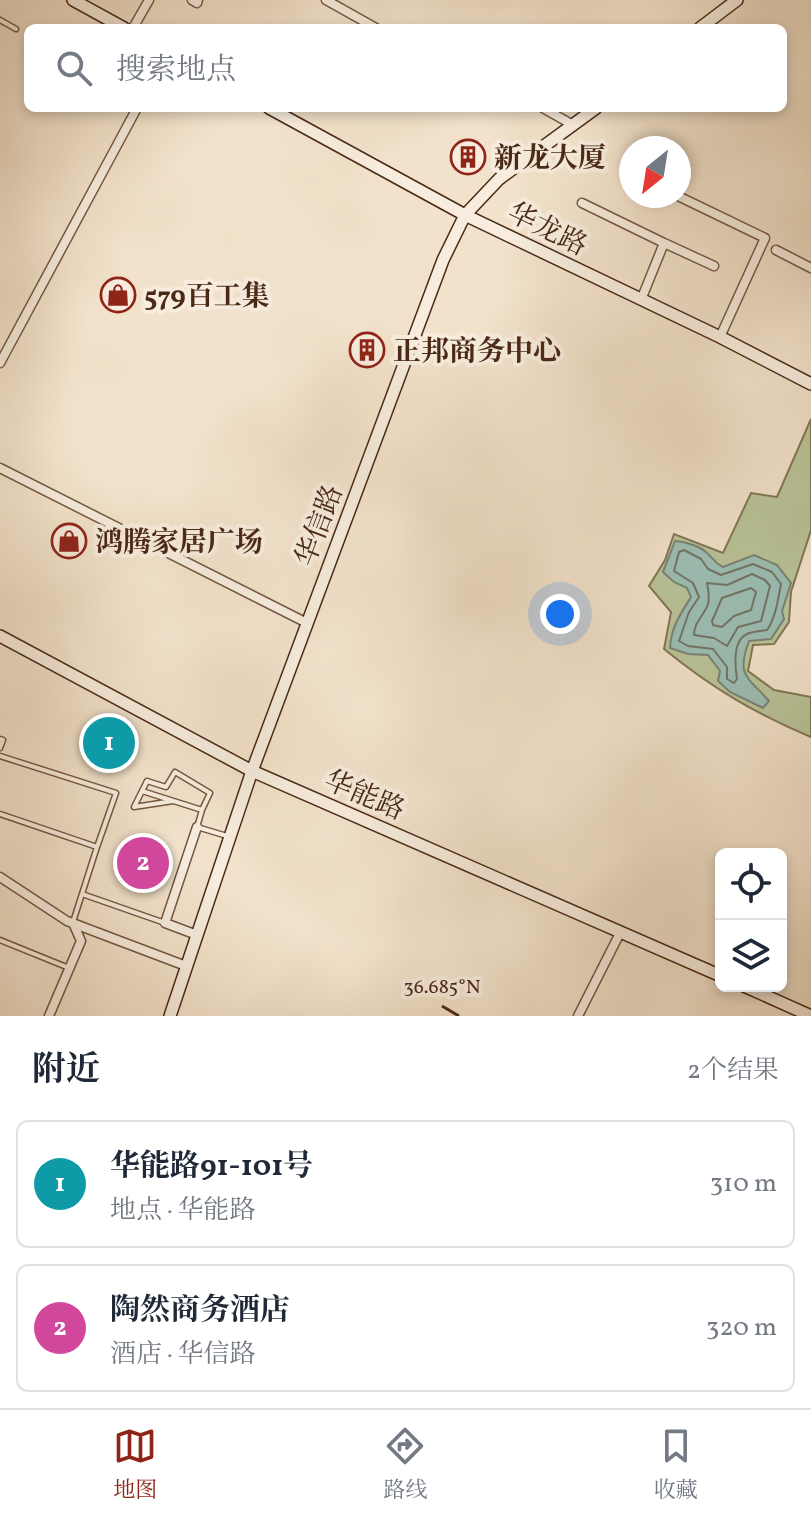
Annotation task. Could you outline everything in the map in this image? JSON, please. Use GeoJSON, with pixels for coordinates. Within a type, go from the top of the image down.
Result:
{"type":"FeatureCollection","features":[{"type":"Feature","properties":{"kind":"main road"},"geometry":{"type":"LineString","coordinates":[[73,0],[117,24]]}},
{"type":"Feature","properties":{"kind":"main road"},"geometry":{"type":"LineString","coordinates":[[705,24],[737,0]]}},
{"type":"Feature","properties":{"kind":"main road","name":"华龙路"},"geometry":{"type":"LineString","coordinates":[[276,112],[465,215],[811,384]]}},
{"type":"Feature","properties":{"kind":"main road","name":"华信路"},"geometry":{"type":"LineString","coordinates":[[170,1016],[252,771],[443,260],[465,215],[499,179],[591,112]]}},
{"type":"Feature","properties":{"kind":"main road","name":"华能路"},"geometry":{"type":"LineString","coordinates":[[0,636],[252,771],[715,973]]}},
{"type":"Feature","properties":{"kind":"main road"},"geometry":{"type":"LineString","coordinates":[[757,992],[811,1016]]}},
{"type":"Feature","properties":{"kind":"street"},"geometry":{"type":"LineString","coordinates":[[135,24],[149,0]]}},
{"type":"Feature","properties":{"kind":"street"},"geometry":{"type":"LineString","coordinates":[[326,0],[369,24]]}},
{"type":"Feature","properties":{"kind":"street"},"geometry":{"type":"LineString","coordinates":[[0,363],[135,112]]}},
{"type":"Feature","properties":{"kind":"street"},"geometry":{"type":"LineString","coordinates":[[550,112],[573,125]]}},
{"type":"Feature","properties":{"kind":"street"},"geometry":{"type":"LineString","coordinates":[[691,202],[765,238],[720,337]]}},
{"type":"Feature","properties":{"kind":"street"},"geometry":{"type":"LineString","coordinates":[[582,203],[714,266]]}},
{"type":"Feature","properties":{"kind":"street"},"geometry":{"type":"LineString","coordinates":[[641,300],[664,243]]}},
{"type":"Feature","properties":{"kind":"street"},"geometry":{"type":"LineString","coordinates":[[776,250],[811,268]]}},
{"type":"Feature","properties":{"kind":"street"},"geometry":{"type":"LineString","coordinates":[[0,468],[307,623]]}},
{"type":"Feature","properties":{"kind":"street"},"geometry":{"type":"LineString","coordinates":[[197,827],[165,923],[197,935]]}},
{"type":"Feature","properties":{"kind":"street"},"geometry":{"type":"LineString","coordinates":[[0,877],[73,923],[186,966]]}},
{"type":"Feature","properties":{"kind":"street"},"geometry":{"type":"LineString","coordinates":[[49,1016],[81,941],[73,923]]}},
{"type":"Feature","properties":{"kind":"street"},"geometry":{"type":"LineString","coordinates":[[578,1016],[621,931]]}},
{"type":"Feature","properties":{"kind":"lane"},"geometry":{"type":"LineString","coordinates":[[0,20],[16,29]]}},
{"type":"Feature","properties":{"kind":"lane"},"geometry":{"type":"LineString","coordinates":[[0,739],[3,740],[0,748]]}},
{"type":"Feature","properties":{"kind":"lane"},"geometry":{"type":"LineString","coordinates":[[0,756],[116,793],[73,923]]}},
{"type":"Feature","properties":{"kind":"lane"},"geometry":{"type":"LineString","coordinates":[[173,801],[134,807],[147,781],[166,787],[175,772],[210,793],[197,827],[229,837]]}},
{"type":"Feature","properties":{"kind":"lane"},"geometry":{"type":"LineString","coordinates":[[142,791],[202,810]]}},
{"type":"Feature","properties":{"kind":"lane"},"geometry":{"type":"LineString","coordinates":[[0,814],[97,847]]}},
{"type":"Feature","properties":{"kind":"lane"},"geometry":{"type":"LineString","coordinates":[[82,894],[165,923]]}},
{"type":"Feature","properties":{"kind":"lane"},"geometry":{"type":"LineString","coordinates":[[0,940],[71,969]]}},
{"type":"Feature","properties":{"kind":"green space"},"geometry":{"type":"Polygon","coordinates":[[[811,419],[811,530],[791,592],[789,622],[774,644],[753,645],[748,671],[774,690],[811,697],[811,737],[734,699],[664,649],[671,612],[649,586],[665,560],[674,534],[723,553],[751,493],[777,497],[811,419]]]}},
{"type":"Feature","properties":{"kind":"water"},"geometry":{"type":"Polygon","coordinates":[[[675,541],[701,548],[723,567],[754,555],[777,565],[791,583],[782,611],[784,619],[771,639],[749,641],[745,653],[746,675],[769,701],[763,708],[730,692],[718,681],[720,671],[708,655],[688,654],[670,648],[674,627],[691,597],[687,588],[663,572],[675,541]]]}},
{"type":"Feature","properties":{"kind":"place","name":"新龙大厦"},"geometry":{"type":"Point","coordinates":[468,157]}},
{"type":"Feature","properties":{"kind":"place","name":"579百工集"},"geometry":{"type":"Point","coordinates":[118,295]}},
{"type":"Feature","properties":{"kind":"place","name":"正邦商务中心"},"geometry":{"type":"Point","coordinates":[367,350]}},
{"type":"Feature","properties":{"kind":"place","name":"鸿腾家居广场"},"geometry":{"type":"Point","coordinates":[69,541]}},
{"type":"Feature","properties":{"kind":"place","name":"华能路91-101号"},"geometry":{"type":"Point","coordinates":[109,743]}},
{"type":"Feature","properties":{"kind":"place","name":"陶然商务酒店"},"geometry":{"type":"Point","coordinates":[143,863]}}]}
